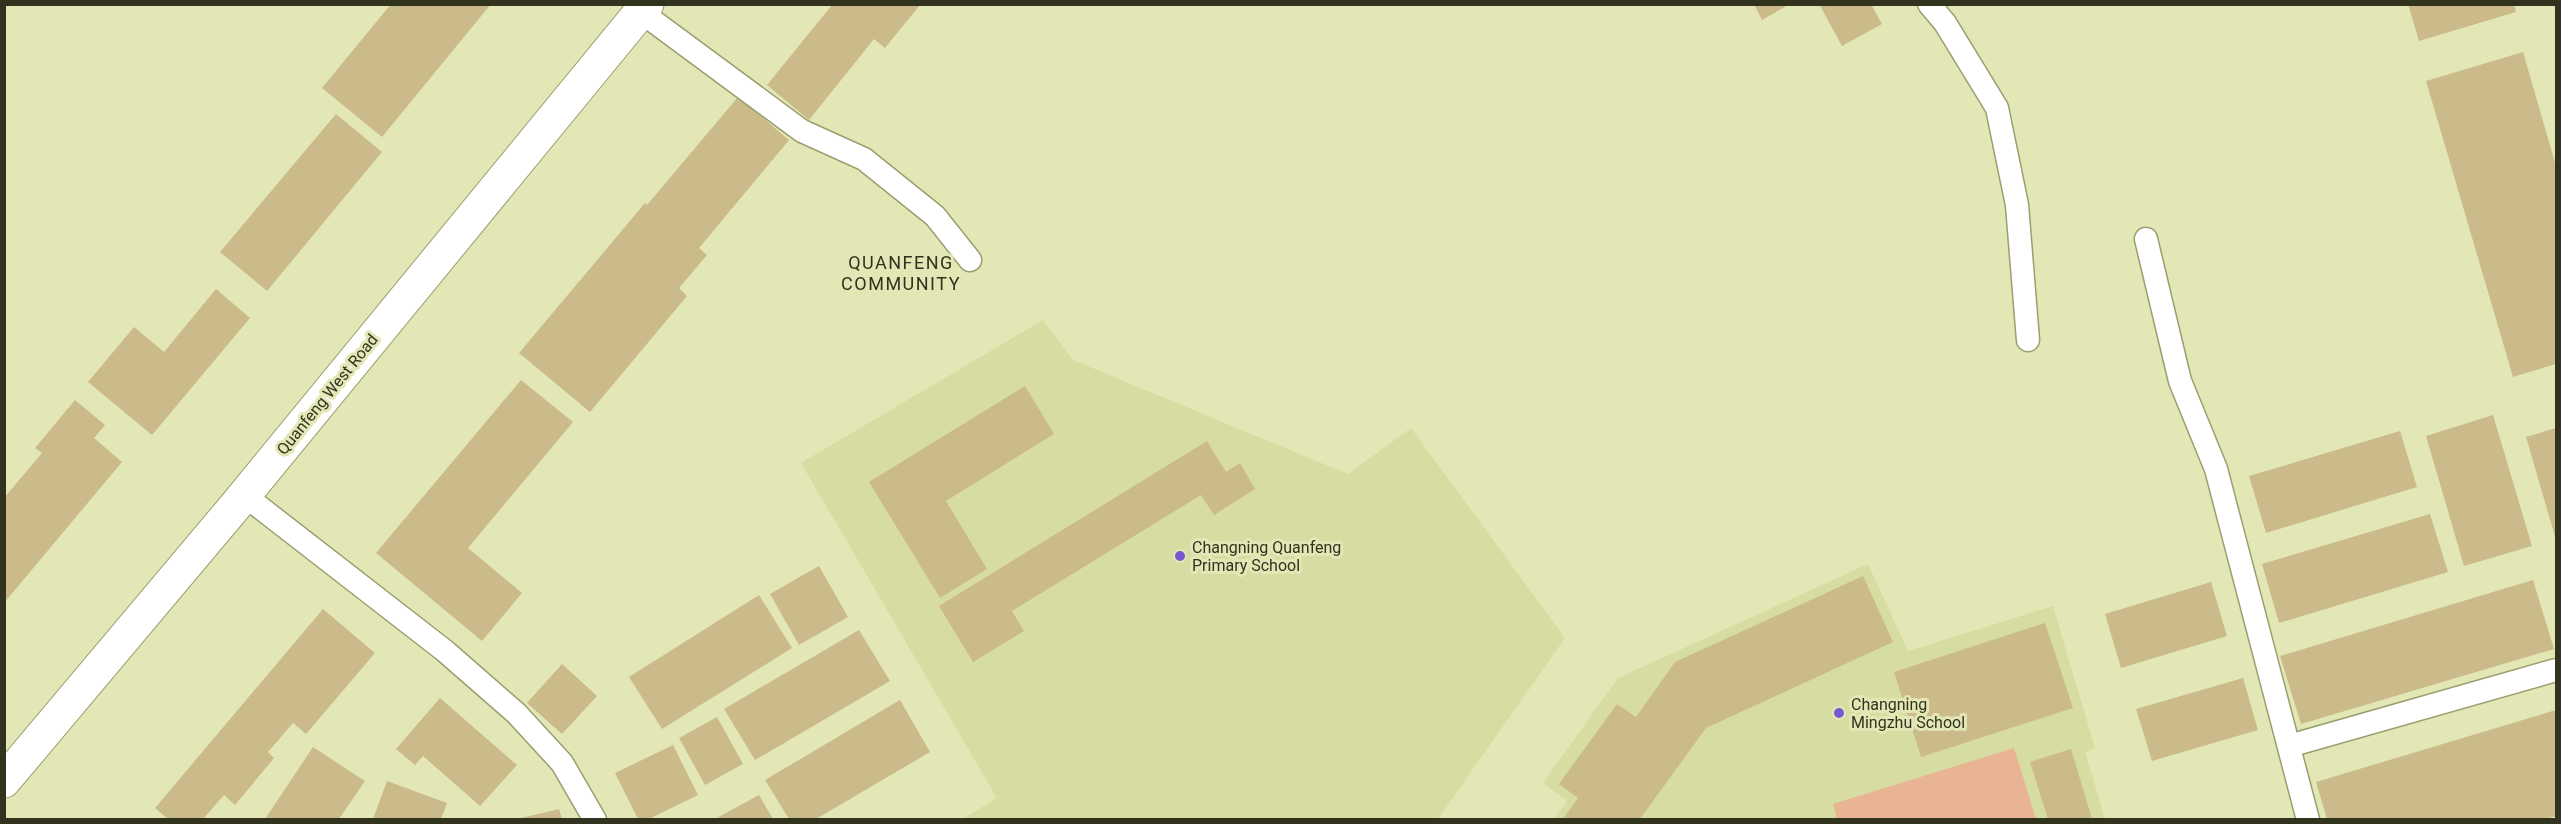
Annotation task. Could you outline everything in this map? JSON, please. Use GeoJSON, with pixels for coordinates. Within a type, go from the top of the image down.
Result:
{"type":"FeatureCollection","features":[{"type":"Feature","properties":{"kind":"highway","name":"Quanfeng West Road"},"geometry":{"type":"LineString","coordinates":[[4,781],[244,495],[644,8]]}},
{"type":"Feature","properties":{"kind":"lane"},"geometry":{"type":"LineString","coordinates":[[1929,4],[1945,23],[1997,108],[2017,205],[2028,340]]}},
{"type":"Feature","properties":{"kind":"lane"},"geometry":{"type":"LineString","coordinates":[[644,8],[802,131],[864,159],[935,216],[969,260]]}},
{"type":"Feature","properties":{"kind":"lane"},"geometry":{"type":"LineString","coordinates":[[2146,239],[2180,381],[2216,469],[2308,819]]}},
{"type":"Feature","properties":{"kind":"lane"},"geometry":{"type":"LineString","coordinates":[[244,495],[445,651],[516,712],[562,763],[595,819]]}},
{"type":"Feature","properties":{"kind":"lane"},"geometry":{"type":"LineString","coordinates":[[2289,746],[2556,670]]}},
{"type":"Feature","properties":{"kind":"shaded area","name":"Changning Quanfeng Primary School"},"geometry":{"type":"Polygon","coordinates":[[[1043,320],[1073,360],[1348,474],[1411,428],[1565,638],[1438,819],[963,819],[997,798],[801,463],[1043,320]]]}},
{"type":"Feature","properties":{"kind":"shaded area","name":"Changning Mingzhu School"},"geometry":{"type":"Polygon","coordinates":[[[1868,564],[1908,651],[2053,606],[2095,748],[2085,752],[2105,819],[1554,819],[1567,801],[1543,783],[1618,678],[1868,564]]]}},
{"type":"Feature","properties":{"kind":"shaded area"},"geometry":{"type":"Polygon","coordinates":[[[2014,748],[2036,819],[1837,819],[1833,804],[2014,748]]]}},
{"type":"Feature","properties":{"kind":"building"},"geometry":{"type":"Polygon","coordinates":[[[391,4],[491,4],[382,137],[322,88],[391,4]]]}},
{"type":"Feature","properties":{"kind":"building"},"geometry":{"type":"Polygon","coordinates":[[[1754,4],[1790,4],[1762,20],[1754,4]]]}},
{"type":"Feature","properties":{"kind":"building"},"geometry":{"type":"Polygon","coordinates":[[[1819,4],[1871,4],[1882,24],[1842,46],[1819,4]]]}},
{"type":"Feature","properties":{"kind":"building"},"geometry":{"type":"Polygon","coordinates":[[[2408,4],[2514,4],[2516,12],[2419,41],[2408,4]]]}},
{"type":"Feature","properties":{"kind":"building"},"geometry":{"type":"Polygon","coordinates":[[[832,5],[920,5],[885,48],[874,39],[809,120],[767,85],[832,5]]]}},
{"type":"Feature","properties":{"kind":"building"},"geometry":{"type":"Polygon","coordinates":[[[2523,52],[2556,166],[2556,364],[2513,377],[2426,81],[2523,52]]]}},
{"type":"Feature","properties":{"kind":"building"},"geometry":{"type":"Polygon","coordinates":[[[738,97],[789,140],[699,248],[707,255],[679,288],[687,296],[590,412],[519,353],[738,97]]]}},
{"type":"Feature","properties":{"kind":"building"},"geometry":{"type":"Polygon","coordinates":[[[336,114],[382,152],[267,291],[220,252],[336,114]]]}},
{"type":"Feature","properties":{"kind":"building"},"geometry":{"type":"Polygon","coordinates":[[[216,289],[250,318],[152,435],[88,382],[134,327],[164,352],[216,289]]]}},
{"type":"Feature","properties":{"kind":"building"},"geometry":{"type":"Polygon","coordinates":[[[521,380],[573,422],[468,548],[522,593],[482,641],[376,553],[521,380]]]}},
{"type":"Feature","properties":{"kind":"building"},"geometry":{"type":"Polygon","coordinates":[[[1025,386],[1054,434],[946,501],[987,569],[940,598],[869,482],[1025,386]]]}},
{"type":"Feature","properties":{"kind":"building"},"geometry":{"type":"Polygon","coordinates":[[[75,400],[105,425],[94,438],[122,462],[4,603],[4,498],[42,453],[35,448],[75,400]]]}},
{"type":"Feature","properties":{"kind":"building"},"geometry":{"type":"Polygon","coordinates":[[[2493,415],[2532,546],[2464,566],[2426,436],[2493,415]]]}},
{"type":"Feature","properties":{"kind":"building"},"geometry":{"type":"Polygon","coordinates":[[[2556,428],[2556,540],[2526,437],[2556,428]]]}},
{"type":"Feature","properties":{"kind":"building"},"geometry":{"type":"Polygon","coordinates":[[[2400,431],[2417,487],[2266,533],[2249,476],[2400,431]]]}},
{"type":"Feature","properties":{"kind":"building"},"geometry":{"type":"Polygon","coordinates":[[[1207,441],[1226,472],[1240,463],[1255,489],[1214,515],[1201,495],[1012,611],[1024,631],[973,662],[939,606],[1207,441]]]}},
{"type":"Feature","properties":{"kind":"building"},"geometry":{"type":"Polygon","coordinates":[[[2430,514],[2448,572],[2279,623],[2262,564],[2430,514]]]}},
{"type":"Feature","properties":{"kind":"building"},"geometry":{"type":"Polygon","coordinates":[[[819,566],[848,617],[799,645],[770,594],[819,566]]]}},
{"type":"Feature","properties":{"kind":"building"},"geometry":{"type":"Polygon","coordinates":[[[1863,576],[1893,642],[1706,728],[1640,819],[1563,819],[1578,798],[1559,784],[1617,704],[1636,717],[1675,662],[1863,576]]]}},
{"type":"Feature","properties":{"kind":"building"},"geometry":{"type":"Polygon","coordinates":[[[2533,580],[2554,649],[2301,724],[2280,656],[2533,580]]]}},
{"type":"Feature","properties":{"kind":"building"},"geometry":{"type":"Polygon","coordinates":[[[2211,582],[2227,636],[2121,668],[2105,614],[2211,582]]]}},
{"type":"Feature","properties":{"kind":"building"},"geometry":{"type":"Polygon","coordinates":[[[759,595],[792,648],[662,729],[629,677],[759,595]]]}},
{"type":"Feature","properties":{"kind":"building"},"geometry":{"type":"Polygon","coordinates":[[[323,609],[375,653],[306,734],[293,723],[268,752],[274,758],[235,805],[224,795],[203,819],[168,819],[155,808],[323,609]]]}},
{"type":"Feature","properties":{"kind":"building"},"geometry":{"type":"Polygon","coordinates":[[[2045,623],[2073,708],[1921,757],[1894,672],[2045,623]]]}},
{"type":"Feature","properties":{"kind":"building"},"geometry":{"type":"Polygon","coordinates":[[[859,630],[890,681],[755,760],[724,709],[859,630]]]}},
{"type":"Feature","properties":{"kind":"building"},"geometry":{"type":"Polygon","coordinates":[[[562,664],[597,696],[562,734],[527,703],[562,664]]]}},
{"type":"Feature","properties":{"kind":"building"},"geometry":{"type":"Polygon","coordinates":[[[2243,678],[2258,730],[2152,761],[2136,709],[2243,678]]]}},
{"type":"Feature","properties":{"kind":"building"},"geometry":{"type":"Polygon","coordinates":[[[440,698],[517,765],[480,806],[423,756],[415,765],[396,749],[440,698]]]}},
{"type":"Feature","properties":{"kind":"building"},"geometry":{"type":"Polygon","coordinates":[[[900,700],[930,752],[816,819],[789,819],[765,780],[900,700]]]}},
{"type":"Feature","properties":{"kind":"building"},"geometry":{"type":"Polygon","coordinates":[[[2556,710],[2556,816],[2545,819],[2327,819],[2316,782],[2556,710]]]}},
{"type":"Feature","properties":{"kind":"building"},"geometry":{"type":"Polygon","coordinates":[[[717,717],[743,764],[705,785],[679,738],[717,717]]]}},
{"type":"Feature","properties":{"kind":"building"},"geometry":{"type":"Polygon","coordinates":[[[673,745],[698,795],[649,819],[638,819],[615,773],[673,745]]]}},
{"type":"Feature","properties":{"kind":"building"},"geometry":{"type":"Polygon","coordinates":[[[313,747],[365,781],[339,819],[265,819],[313,747]]]}},
{"type":"Feature","properties":{"kind":"building"},"geometry":{"type":"Polygon","coordinates":[[[2071,749],[2092,819],[2048,819],[2030,762],[2071,749]]]}},
{"type":"Feature","properties":{"kind":"building"},"geometry":{"type":"Polygon","coordinates":[[[387,781],[447,803],[441,819],[373,819],[387,781]]]}},
{"type":"Feature","properties":{"kind":"building"},"geometry":{"type":"Polygon","coordinates":[[[759,795],[773,819],[715,819],[759,795]]]}},
{"type":"Feature","properties":{"kind":"building"},"geometry":{"type":"Polygon","coordinates":[[[559,809],[562,819],[517,819],[559,809]]]}},
{"type":"Feature","properties":{"kind":"place","name":"Changning Quanfeng Primary School"},"geometry":{"type":"Point","coordinates":[1180,556]}},
{"type":"Feature","properties":{"kind":"place","name":"Changning Mingzhu School"},"geometry":{"type":"Point","coordinates":[1839,713]}},
{"type":"Feature","properties":{"kind":"district","name":"QUANFENG COMMUNITY"},"geometry":{"type":"Point","coordinates":[901,273]}}]}
